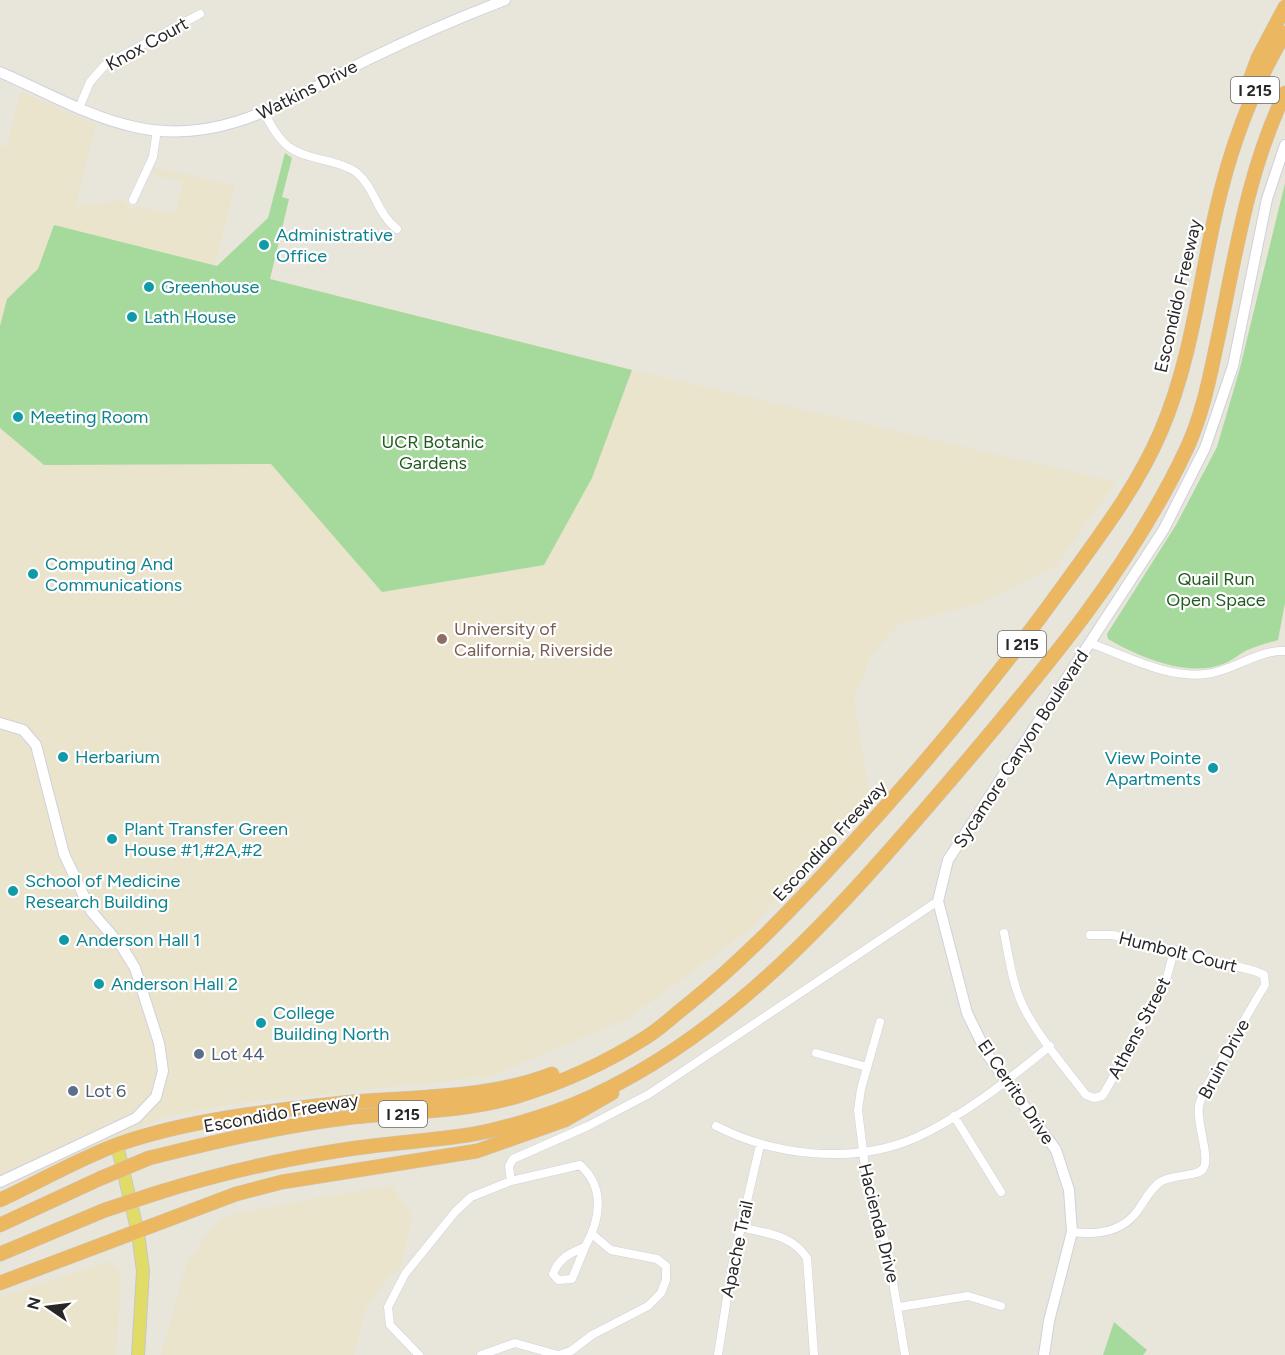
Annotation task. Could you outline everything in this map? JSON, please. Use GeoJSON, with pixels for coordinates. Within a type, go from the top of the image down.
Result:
{"type":"FeatureCollection","features":[{"type":"Feature","properties":{"kind":"highway"},"geometry":{"type":"LineString","coordinates":[[1232,150],[1236,115],[1258,58],[1285,7]]}},
{"type":"Feature","properties":{"kind":"highway","name":"Escondido Freeway"},"geometry":{"type":"LineString","coordinates":[[0,1225],[149,1158],[218,1142],[345,1118],[435,1111],[518,1097],[567,1078],[646,1038],[707,989],[780,921],[883,811],[1017,651],[1130,492],[1161,430],[1184,367],[1216,209],[1232,150],[1258,84],[1285,33]]}},
{"type":"Feature","properties":{"kind":"highway","name":"I 215"},"geometry":{"type":"LineString","coordinates":[[0,1254],[105,1210],[225,1172],[349,1149],[472,1135],[573,1105],[648,1067],[746,995],[802,943],[906,832],[1042,670],[1115,572],[1157,508],[1189,442],[1209,379],[1249,191],[1262,149],[1285,93]]}},
{"type":"Feature","properties":{"kind":"highway"},"geometry":{"type":"LineString","coordinates":[[0,1200],[117,1145],[189,1125],[341,1104],[442,1097],[515,1085],[541,1078],[646,1038]]}},
{"type":"Feature","properties":{"kind":"highway"},"geometry":{"type":"LineString","coordinates":[[0,1283],[138,1233],[236,1194],[282,1182],[461,1155],[509,1140],[565,1120],[599,1102],[648,1067]]}},
{"type":"Feature","properties":{"kind":"main road"},"geometry":{"type":"LineString","coordinates":[[117,1145],[138,1233],[144,1298],[138,1355]]}},
{"type":"Feature","properties":{"kind":"street","name":"Watkins Drive"},"geometry":{"type":"LineString","coordinates":[[0,72],[108,120],[157,130],[225,126],[265,114],[399,45],[505,0]]}},
{"type":"Feature","properties":{"kind":"street","name":"Knox Court"},"geometry":{"type":"LineString","coordinates":[[79,108],[90,82],[105,65],[200,14]]}},
{"type":"Feature","properties":{"kind":"street"},"geometry":{"type":"LineString","coordinates":[[265,114],[276,135],[287,148],[298,154],[347,167],[358,174],[381,213],[397,229]]}},
{"type":"Feature","properties":{"kind":"street"},"geometry":{"type":"LineString","coordinates":[[133,200],[153,156],[157,130]]}},
{"type":"Feature","properties":{"kind":"street","name":"Sycamore Canyon Boulevard"},"geometry":{"type":"LineString","coordinates":[[938,901],[948,860],[1164,529],[1205,448],[1233,366],[1262,220],[1285,145]]}},
{"type":"Feature","properties":{"kind":"street"},"geometry":{"type":"LineString","coordinates":[[1090,643],[1182,674],[1206,674],[1228,669],[1262,653],[1285,651]]}},
{"type":"Feature","properties":{"kind":"street"},"geometry":{"type":"LineString","coordinates":[[0,723],[28,734],[36,745],[56,831],[74,877],[91,911],[122,947],[140,979],[161,1050],[163,1071],[156,1097],[136,1118],[0,1182]]}},
{"type":"Feature","properties":{"kind":"street"},"geometry":{"type":"LineString","coordinates":[[511,1181],[509,1166],[518,1156],[588,1126],[644,1097],[938,901]]}},
{"type":"Feature","properties":{"kind":"street","name":"El Cerrito Drive"},"geometry":{"type":"LineString","coordinates":[[938,901],[967,1013],[987,1054],[1046,1134],[1064,1168],[1072,1212],[1072,1232],[1049,1321],[1044,1355]]}},
{"type":"Feature","properties":{"kind":"street"},"geometry":{"type":"LineString","coordinates":[[716,1126],[760,1145],[802,1152],[862,1152],[914,1138],[954,1116],[1008,1080],[1050,1046],[1023,1004],[1013,975],[1004,933]]}},
{"type":"Feature","properties":{"kind":"street","name":"Humbolt Court"},"geometry":{"type":"LineString","coordinates":[[1090,935],[1113,935],[1264,975]]}},
{"type":"Feature","properties":{"kind":"street","name":"Athens Street"},"geometry":{"type":"LineString","coordinates":[[1050,1046],[1086,1095],[1094,1098],[1102,1096],[1165,984],[1174,951]]}},
{"type":"Feature","properties":{"kind":"street","name":"Bruin Drive"},"geometry":{"type":"LineString","coordinates":[[1072,1232],[1092,1235],[1116,1228],[1136,1214],[1146,1196],[1161,1182],[1174,1175],[1198,1173],[1203,1168],[1206,1160],[1199,1132],[1199,1106],[1265,985],[1264,975]]}},
{"type":"Feature","properties":{"kind":"street","name":"Hacienda Drive"},"geometry":{"type":"LineString","coordinates":[[880,1022],[858,1110],[867,1184],[888,1251],[905,1355]]}},
{"type":"Feature","properties":{"kind":"street"},"geometry":{"type":"LineString","coordinates":[[816,1053],[867,1067]]}},
{"type":"Feature","properties":{"kind":"street"},"geometry":{"type":"LineString","coordinates":[[954,1116],[1001,1192]]}},
{"type":"Feature","properties":{"kind":"street","name":"Apache Trail"},"geometry":{"type":"LineString","coordinates":[[718,1355],[724,1309],[760,1145]]}},
{"type":"Feature","properties":{"kind":"street"},"geometry":{"type":"LineString","coordinates":[[419,1355],[390,1325],[388,1307],[393,1293],[455,1212],[471,1197],[511,1181],[580,1165],[592,1176],[599,1197],[592,1234],[572,1279],[558,1280],[553,1274],[557,1264],[567,1254],[585,1247]]}},
{"type":"Feature","properties":{"kind":"street"},"geometry":{"type":"LineString","coordinates":[[741,1227],[785,1238],[799,1246],[807,1258],[814,1355]]}},
{"type":"Feature","properties":{"kind":"street"},"geometry":{"type":"LineString","coordinates":[[481,1355],[515,1343],[559,1355],[572,1351],[592,1335],[648,1306],[661,1293],[666,1280],[666,1266],[657,1259],[611,1250],[592,1234]]}},
{"type":"Feature","properties":{"kind":"street"},"geometry":{"type":"LineString","coordinates":[[898,1307],[968,1296],[1001,1306]]}},
{"type":"Feature","properties":{"kind":"shaded area","name":"University of California, Riverside"},"geometry":{"type":"Polygon","coordinates":[[[21,91],[96,125],[75,207],[123,200],[132,209],[142,207],[175,215],[183,182],[153,174],[154,167],[235,186],[215,266],[268,218],[285,153],[292,158],[282,197],[289,199],[270,279],[632,370],[1116,482],[1055,567],[981,603],[899,624],[871,655],[854,699],[869,793],[751,928],[629,1018],[491,1076],[230,1104],[168,1116],[0,1189],[0,145],[7,147],[21,91]]]}},
{"type":"Feature","properties":{"kind":"shaded area"},"geometry":{"type":"Polygon","coordinates":[[[391,1185],[412,1217],[400,1269],[388,1277],[365,1310],[354,1355],[161,1355],[187,1262],[214,1225],[229,1215],[391,1185]]]}},
{"type":"Feature","properties":{"kind":"shaded area"},"geometry":{"type":"Polygon","coordinates":[[[110,1262],[118,1270],[121,1278],[116,1355],[0,1355],[0,1297],[110,1262]]]}},
{"type":"Feature","properties":{"kind":"green space","name":"UCR Botanic Gardens"},"geometry":{"type":"Polygon","coordinates":[[[285,153],[292,158],[282,197],[289,199],[270,279],[632,370],[592,478],[544,565],[382,592],[271,464],[44,465],[0,428],[0,326],[7,299],[38,269],[54,225],[217,266],[268,218],[285,153]]]}},
{"type":"Feature","properties":{"kind":"green space","name":"Quail Run Open Space"},"geometry":{"type":"Polygon","coordinates":[[[1285,183],[1285,603],[1278,640],[1247,650],[1226,663],[1209,668],[1195,669],[1164,664],[1120,646],[1108,639],[1107,634],[1176,525],[1217,447],[1240,368],[1285,183]]]}},
{"type":"Feature","properties":{"kind":"green space"},"geometry":{"type":"Polygon","coordinates":[[[1114,1322],[1147,1350],[1143,1355],[1103,1355],[1114,1322]]]}},
{"type":"Feature","properties":{"kind":"place","name":"Administrative Office"},"geometry":{"type":"Point","coordinates":[264,245]}},
{"type":"Feature","properties":{"kind":"place","name":"Greenhouse"},"geometry":{"type":"Point","coordinates":[149,287]}},
{"type":"Feature","properties":{"kind":"place","name":"Lath House"},"geometry":{"type":"Point","coordinates":[132,317]}},
{"type":"Feature","properties":{"kind":"place","name":"Meeting Room"},"geometry":{"type":"Point","coordinates":[18,417]}},
{"type":"Feature","properties":{"kind":"place","name":"Computing And Communications"},"geometry":{"type":"Point","coordinates":[33,574]}},
{"type":"Feature","properties":{"kind":"place","name":"University of California, Riverside"},"geometry":{"type":"Point","coordinates":[442,639]}},
{"type":"Feature","properties":{"kind":"place","name":"Herbarium"},"geometry":{"type":"Point","coordinates":[63,757]}},
{"type":"Feature","properties":{"kind":"place","name":"View Pointe Apartments"},"geometry":{"type":"Point","coordinates":[1213,768]}},
{"type":"Feature","properties":{"kind":"place","name":"Plant Transfer Green House #1,#2A,#2"},"geometry":{"type":"Point","coordinates":[112,839]}},
{"type":"Feature","properties":{"kind":"place","name":"School of Medicine Research Building"},"geometry":{"type":"Point","coordinates":[13,891]}},
{"type":"Feature","properties":{"kind":"place","name":"Anderson Hall 1"},"geometry":{"type":"Point","coordinates":[64,940]}},
{"type":"Feature","properties":{"kind":"place","name":"Anderson Hall 2"},"geometry":{"type":"Point","coordinates":[99,984]}},
{"type":"Feature","properties":{"kind":"place","name":"College Building North"},"geometry":{"type":"Point","coordinates":[261,1023]}},
{"type":"Feature","properties":{"kind":"place","name":"Lot 44"},"geometry":{"type":"Point","coordinates":[199,1054]}},
{"type":"Feature","properties":{"kind":"place","name":"Lot 6"},"geometry":{"type":"Point","coordinates":[73,1091]}}]}
